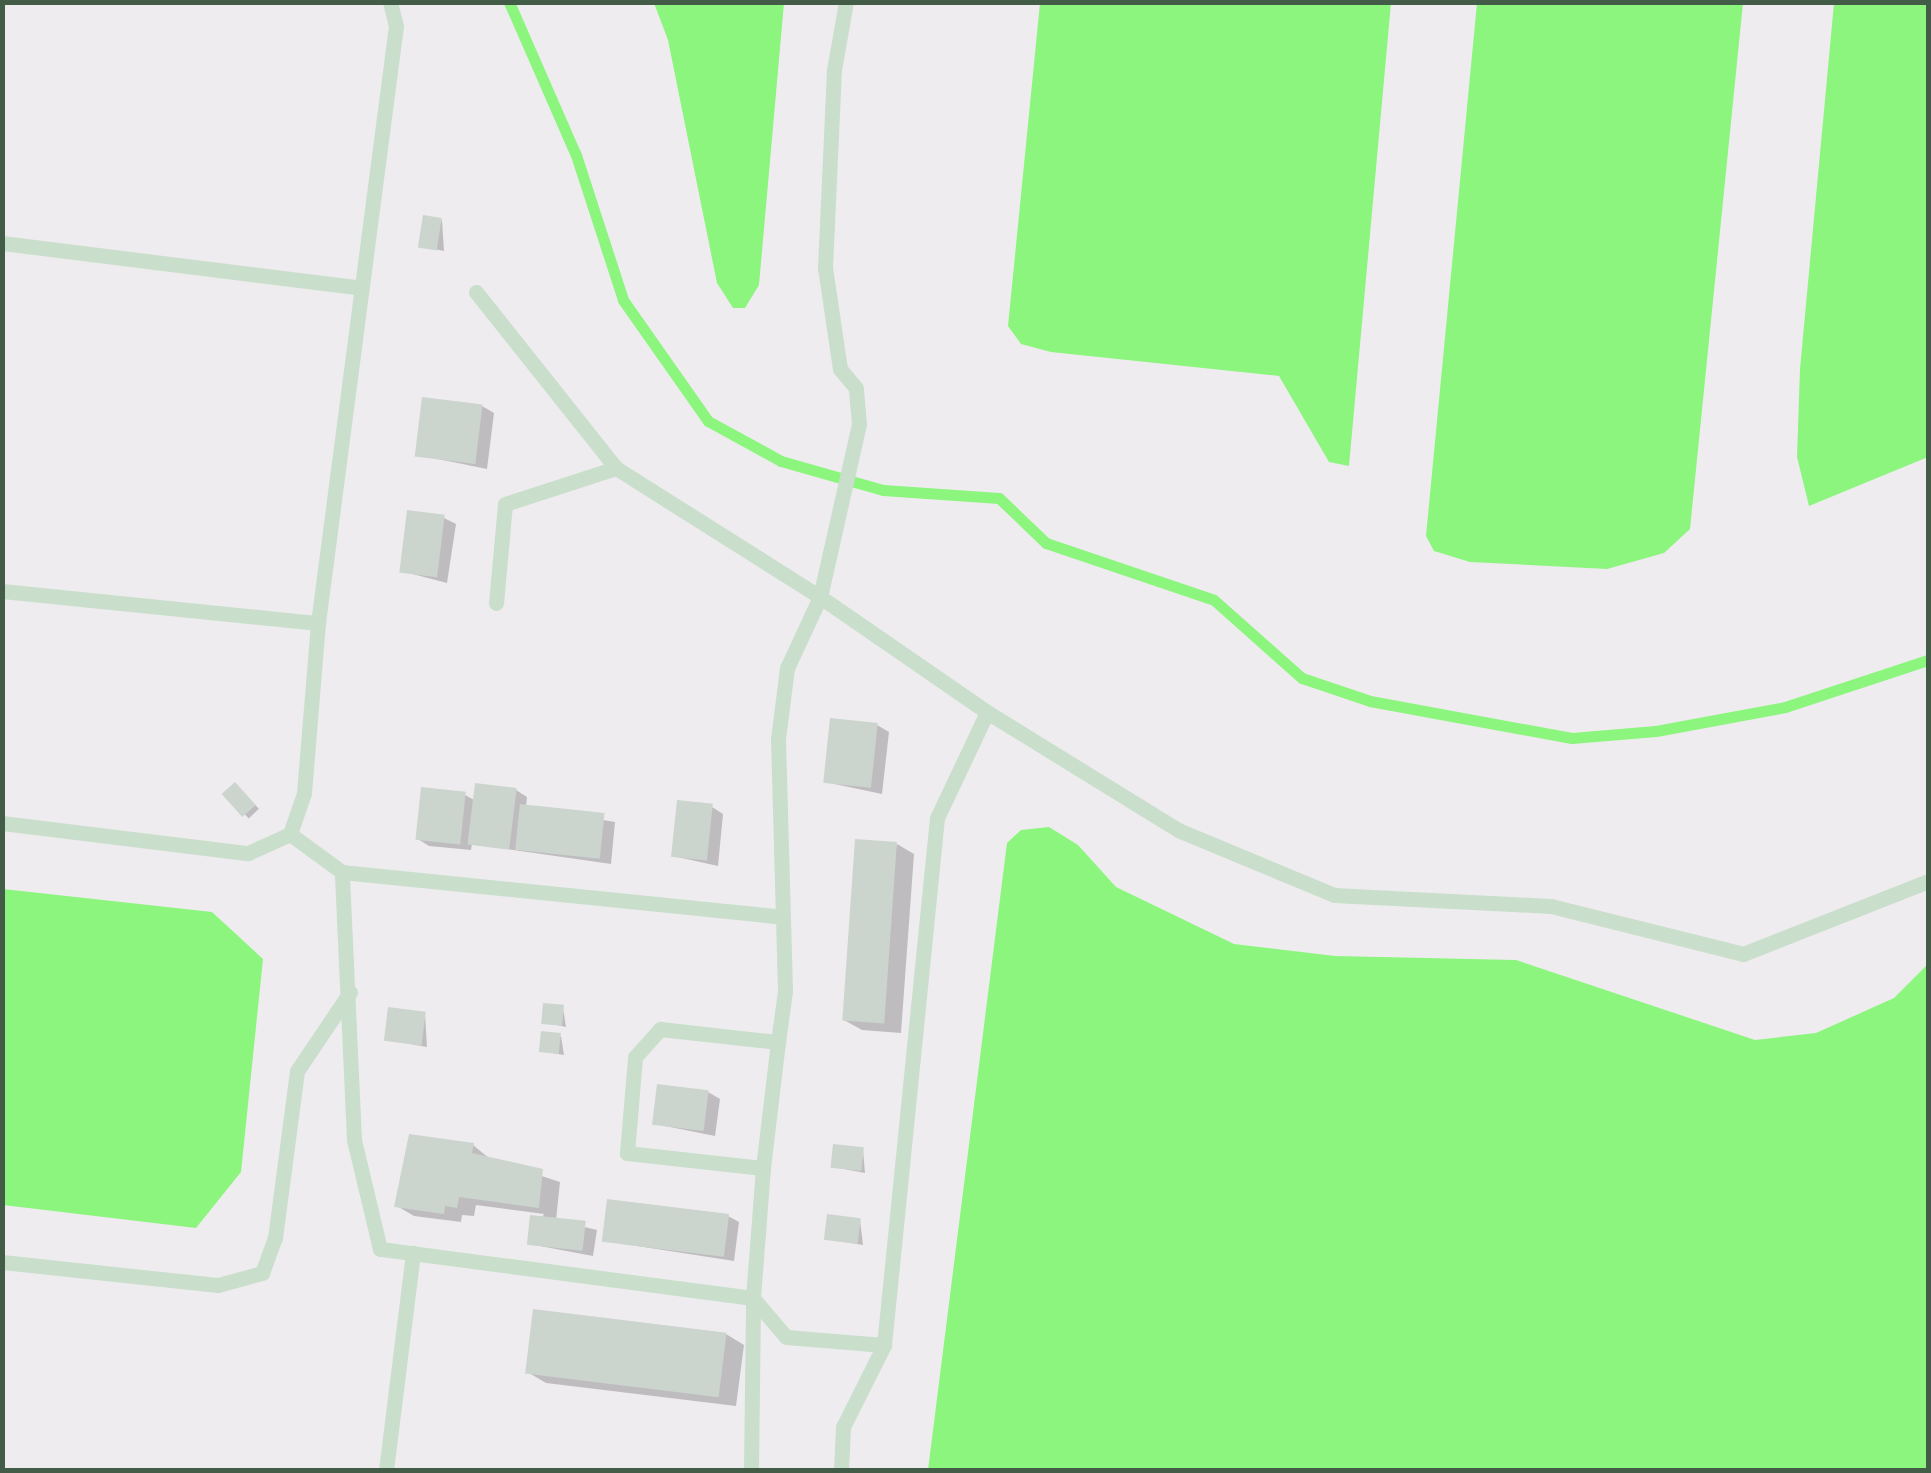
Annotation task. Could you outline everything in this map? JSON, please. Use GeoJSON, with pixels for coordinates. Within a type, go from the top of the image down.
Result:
{"type":"FeatureCollection","features":[{"type":"Feature","properties":{"kind":"lane"},"geometry":{"type":"LineString","coordinates":[[2,823],[248,853],[290,834],[304,793],[318,623],[396,26],[390,2]]}},
{"type":"Feature","properties":{"kind":"lane"},"geometry":{"type":"LineString","coordinates":[[751,1470],[753,1298],[763,1168],[785,990],[778,916],[778,739],[785,686],[820,597],[859,424],[856,388],[840,370],[825,268],[834,70],[846,2]]}},
{"type":"Feature","properties":{"kind":"lane"},"geometry":{"type":"LineString","coordinates":[[2,243],[361,288]]}},
{"type":"Feature","properties":{"kind":"lane"},"geometry":{"type":"LineString","coordinates":[[476,292],[616,468],[820,597],[987,712],[1178,830],[1334,895],[1550,906],[1744,954],[1928,882]]}},
{"type":"Feature","properties":{"kind":"lane"},"geometry":{"type":"LineString","coordinates":[[496,602],[504,504],[616,468]]}},
{"type":"Feature","properties":{"kind":"lane"},"geometry":{"type":"LineString","coordinates":[[2,590],[318,623]]}},
{"type":"Feature","properties":{"kind":"lane"},"geometry":{"type":"LineString","coordinates":[[841,1470],[844,1427],[884,1345],[937,818],[987,712]]}},
{"type":"Feature","properties":{"kind":"lane"},"geometry":{"type":"LineString","coordinates":[[290,834],[342,872],[778,916]]}},
{"type":"Feature","properties":{"kind":"lane"},"geometry":{"type":"LineString","coordinates":[[342,872],[354,1140],[380,1249],[753,1298],[786,1337],[884,1345]]}},
{"type":"Feature","properties":{"kind":"lane"},"geometry":{"type":"LineString","coordinates":[[2,1262],[218,1284],[262,1273],[276,1238],[296,1071],[350,992]]}},
{"type":"Feature","properties":{"kind":"lane"},"geometry":{"type":"LineString","coordinates":[[763,1168],[627,1153],[635,1057],[660,1028],[778,1042]]}},
{"type":"Feature","properties":{"kind":"lane"},"geometry":{"type":"LineString","coordinates":[[386,1470],[413,1253]]}},
{"type":"Feature","properties":{"kind":"shaded area"},"geometry":{"type":"Polygon","coordinates":[[[654,3],[784,3],[759,285],[745,308],[733,308],[717,283],[668,40],[654,3]]]}},
{"type":"Feature","properties":{"kind":"shaded area"},"geometry":{"type":"Polygon","coordinates":[[[1040,3],[1391,3],[1349,466],[1329,462],[1279,376],[1051,352],[1021,344],[1008,326],[1040,3]]]}},
{"type":"Feature","properties":{"kind":"shaded area"},"geometry":{"type":"Polygon","coordinates":[[[1477,3],[1743,3],[1690,529],[1664,553],[1607,569],[1470,562],[1434,551],[1426,536],[1477,3]]]}},
{"type":"Feature","properties":{"kind":"shaded area"},"geometry":{"type":"Polygon","coordinates":[[[1834,3],[1928,3],[1928,457],[1809,506],[1797,457],[1800,369],[1834,3]]]}},
{"type":"Feature","properties":{"kind":"shaded area"},"geometry":{"type":"Polygon","coordinates":[[[1049,827],[1078,845],[1116,887],[1234,944],[1335,956],[1516,960],[1755,1040],[1816,1033],[1894,998],[1928,964],[1928,1470],[928,1470],[1007,843],[1021,830],[1049,827]]]}},
{"type":"Feature","properties":{"kind":"shaded area"},"geometry":{"type":"Polygon","coordinates":[[[3,889],[212,912],[263,959],[241,1172],[196,1228],[3,1205],[3,889]]]}},
{"type":"Feature","properties":{"kind":"building"},"geometry":{"type":"Polygon","coordinates":[[[423,215],[442,218],[437,251],[418,248],[423,215]]]}},
{"type":"Feature","properties":{"kind":"building"},"geometry":{"type":"Polygon","coordinates":[[[422,397],[483,404],[475,464],[415,457],[422,397]]]}},
{"type":"Feature","properties":{"kind":"building"},"geometry":{"type":"Polygon","coordinates":[[[407,510],[445,515],[437,577],[399,573],[407,510]]]}},
{"type":"Feature","properties":{"kind":"building"},"geometry":{"type":"Polygon","coordinates":[[[830,718],[878,723],[871,788],[823,783],[830,718]]]}},
{"type":"Feature","properties":{"kind":"building"},"geometry":{"type":"Polygon","coordinates":[[[235,782],[256,805],[242,817],[222,794],[235,782]]]}},
{"type":"Feature","properties":{"kind":"building"},"geometry":{"type":"Polygon","coordinates":[[[475,783],[517,788],[509,850],[467,845],[475,783]]]}},
{"type":"Feature","properties":{"kind":"building"},"geometry":{"type":"Polygon","coordinates":[[[421,787],[466,792],[460,844],[415,840],[421,787]]]}},
{"type":"Feature","properties":{"kind":"building"},"geometry":{"type":"Polygon","coordinates":[[[677,800],[713,804],[707,860],[671,857],[677,800]]]}},
{"type":"Feature","properties":{"kind":"building"},"geometry":{"type":"Polygon","coordinates":[[[520,804],[605,813],[600,859],[515,850],[520,804]]]}},
{"type":"Feature","properties":{"kind":"building"},"geometry":{"type":"Polygon","coordinates":[[[855,839],[897,842],[884,1023],[842,1021],[855,839]]]}},
{"type":"Feature","properties":{"kind":"building"},"geometry":{"type":"Polygon","coordinates":[[[543,1003],[564,1005],[562,1026],[541,1024],[543,1003]]]}},
{"type":"Feature","properties":{"kind":"building"},"geometry":{"type":"Polygon","coordinates":[[[388,1007],[426,1012],[422,1045],[384,1041],[388,1007]]]}},
{"type":"Feature","properties":{"kind":"building"},"geometry":{"type":"Polygon","coordinates":[[[541,1031],[561,1033],[559,1054],[539,1052],[541,1031]]]}},
{"type":"Feature","properties":{"kind":"building"},"geometry":{"type":"Polygon","coordinates":[[[657,1084],[709,1090],[704,1131],[652,1125],[657,1084]]]}},
{"type":"Feature","properties":{"kind":"building"},"geometry":{"type":"Polygon","coordinates":[[[409,1134],[474,1143],[472,1153],[543,1169],[539,1208],[459,1197],[457,1208],[445,1206],[444,1214],[394,1207],[409,1134]]]}},
{"type":"Feature","properties":{"kind":"building"},"geometry":{"type":"Polygon","coordinates":[[[833,1144],[864,1147],[861,1171],[830,1168],[833,1144]]]}},
{"type":"Feature","properties":{"kind":"building"},"geometry":{"type":"Polygon","coordinates":[[[607,1199],[729,1214],[724,1257],[602,1242],[607,1199]]]}},
{"type":"Feature","properties":{"kind":"building"},"geometry":{"type":"Polygon","coordinates":[[[827,1214],[861,1218],[858,1244],[824,1240],[827,1214]]]}},
{"type":"Feature","properties":{"kind":"building"},"geometry":{"type":"Polygon","coordinates":[[[530,1215],[586,1221],[583,1251],[527,1245],[530,1215]]]}},
{"type":"Feature","properties":{"kind":"building"},"geometry":{"type":"Polygon","coordinates":[[[533,1309],[727,1333],[719,1397],[525,1374],[533,1309]]]}},
{"type":"Feature","properties":{"kind":"waterway"},"geometry":{"type":"LineString","coordinates":[[509,2],[576,155],[623,300],[708,421],[781,461],[883,490],[999,498],[1046,543],[1214,600],[1302,678],[1370,701],[1572,738],[1656,731],[1785,707],[1928,660]]}}]}
